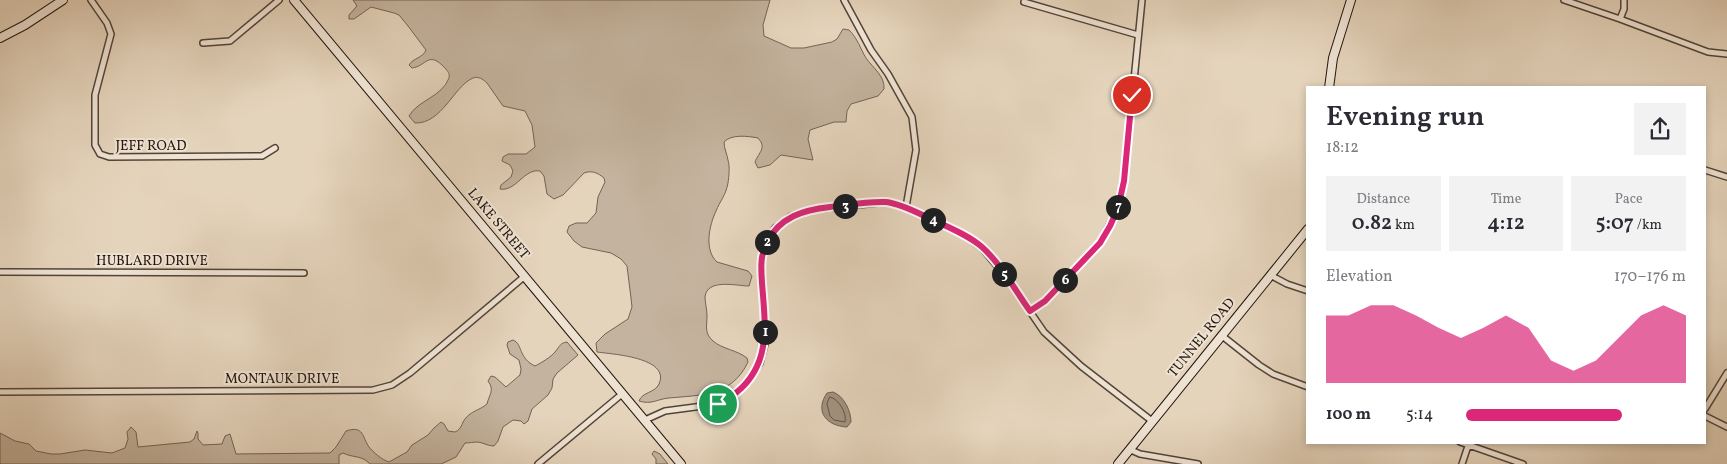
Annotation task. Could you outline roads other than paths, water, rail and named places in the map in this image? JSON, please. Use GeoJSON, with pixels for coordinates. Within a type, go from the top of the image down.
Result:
{"type":"FeatureCollection","features":[{"type":"Feature","properties":{"kind":"street"},"geometry":{"type":"LineString","coordinates":[[0,38],[25,25],[63,0]]}},
{"type":"Feature","properties":{"kind":"street","name":"JEFF ROAD"},"geometry":{"type":"LineString","coordinates":[[91,0],[107,23],[112,34],[95,96],[94,145],[100,154],[109,157],[262,156],[274,148]]}},
{"type":"Feature","properties":{"kind":"street"},"geometry":{"type":"LineString","coordinates":[[203,43],[230,41],[279,0]]}},
{"type":"Feature","properties":{"kind":"street","name":"LAKE STREET"},"geometry":{"type":"LineString","coordinates":[[294,0],[681,464]]}},
{"type":"Feature","properties":{"kind":"street"},"geometry":{"type":"LineString","coordinates":[[844,0],[871,50],[888,74],[912,117],[916,150],[906,207]]}},
{"type":"Feature","properties":{"kind":"street"},"geometry":{"type":"LineString","coordinates":[[1030,311],[1045,301],[1100,243],[1118,208],[1124,181],[1142,0]]}},
{"type":"Feature","properties":{"kind":"street"},"geometry":{"type":"LineString","coordinates":[[1328,86],[1332,58],[1351,0]]}},
{"type":"Feature","properties":{"kind":"street"},"geometry":{"type":"LineString","coordinates":[[1564,0],[1708,52],[1727,54]]}},
{"type":"Feature","properties":{"kind":"street"},"geometry":{"type":"LineString","coordinates":[[1620,19],[1624,9],[1624,0]]}},
{"type":"Feature","properties":{"kind":"street"},"geometry":{"type":"LineString","coordinates":[[1024,2],[1138,35]]}},
{"type":"Feature","properties":{"kind":"street"},"geometry":{"type":"LineString","coordinates":[[1706,170],[1727,177]]}},
{"type":"Feature","properties":{"kind":"street"},"geometry":{"type":"LineString","coordinates":[[645,420],[665,411],[718,404],[737,392],[750,378],[760,363],[764,344],[765,322],[761,262],[766,243],[775,228],[791,216],[809,210],[887,202],[906,207],[966,236],[982,248],[1007,278],[1044,332],[1062,351],[1152,421]]}},
{"type":"Feature","properties":{"kind":"street","name":"TUNNEL ROAD"},"geometry":{"type":"LineString","coordinates":[[1118,464],[1306,231]]}},
{"type":"Feature","properties":{"kind":"street","name":"HUBLARD DRIVE"},"geometry":{"type":"LineString","coordinates":[[0,272],[304,273]]}},
{"type":"Feature","properties":{"kind":"street"},"geometry":{"type":"LineString","coordinates":[[1270,275],[1306,291]]}},
{"type":"Feature","properties":{"kind":"street","name":"MONTAUK DRIVE"},"geometry":{"type":"LineString","coordinates":[[0,392],[373,390],[392,384],[410,373],[525,276]]}},
{"type":"Feature","properties":{"kind":"street"},"geometry":{"type":"LineString","coordinates":[[1221,335],[1273,374],[1306,386]]}},
{"type":"Feature","properties":{"kind":"street"},"geometry":{"type":"LineString","coordinates":[[1706,407],[1727,373]]}},
{"type":"Feature","properties":{"kind":"street"},"geometry":{"type":"LineString","coordinates":[[538,464],[622,394]]}},
{"type":"Feature","properties":{"kind":"street"},"geometry":{"type":"LineString","coordinates":[[1706,416],[1727,427]]}},
{"type":"Feature","properties":{"kind":"street"},"geometry":{"type":"LineString","coordinates":[[1464,444],[1523,464]]}},
{"type":"Feature","properties":{"kind":"street"},"geometry":{"type":"LineString","coordinates":[[1462,464],[1468,446]]}},
{"type":"Feature","properties":{"kind":"street"},"geometry":{"type":"LineString","coordinates":[[1131,450],[1140,454],[1198,464]]}},
{"type":"Feature","properties":{"kind":"water"},"geometry":{"type":"Polygon","coordinates":[[[833,392],[844,400],[850,413],[851,422],[847,427],[828,421],[822,412],[823,400],[827,393],[833,392]]]}}]}
